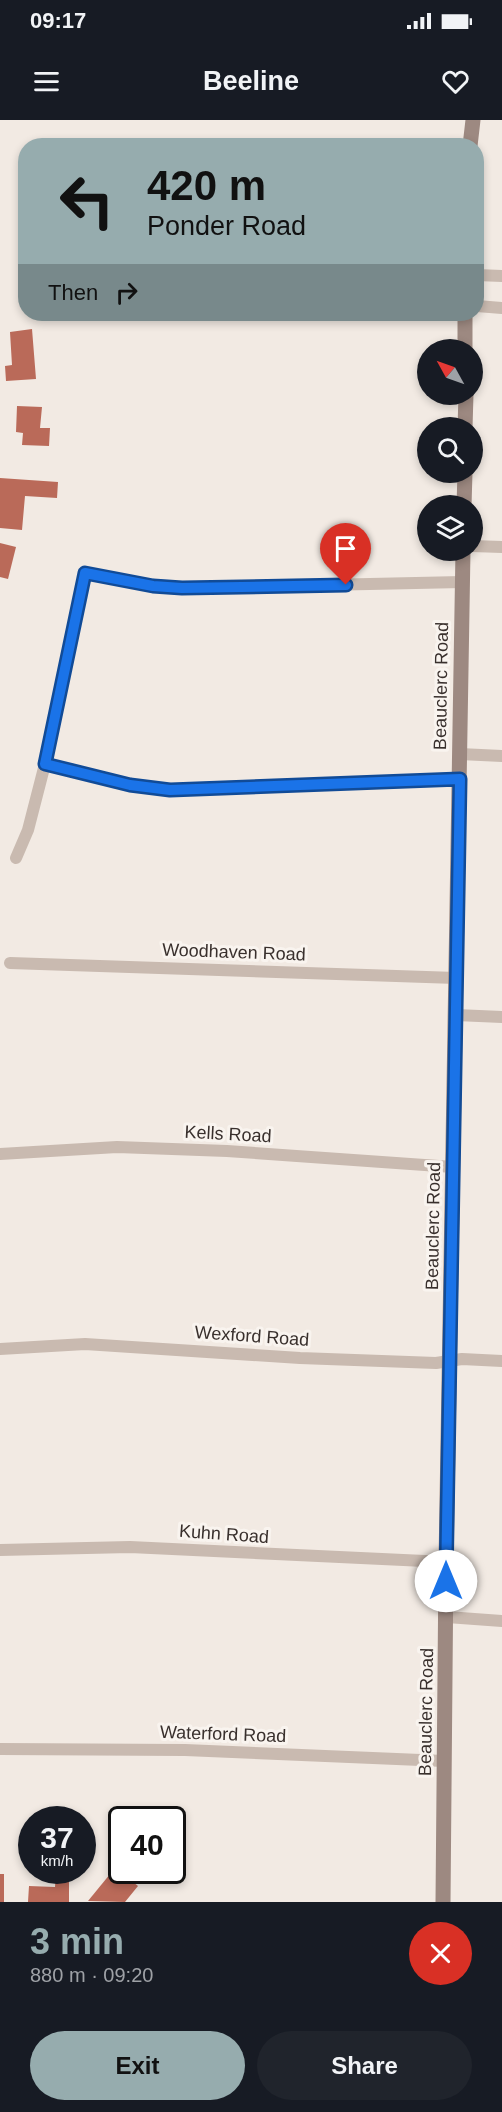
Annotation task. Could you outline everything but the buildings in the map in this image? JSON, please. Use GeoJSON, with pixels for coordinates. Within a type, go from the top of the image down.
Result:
{"type":"FeatureCollection","features":[{"type":"Feature","properties":{"kind":"street"},"geometry":{"type":"LineString","coordinates":[[471,138],[473,120]]}},
{"type":"Feature","properties":{"kind":"street"},"geometry":{"type":"LineString","coordinates":[[484,275],[502,276]]}},
{"type":"Feature","properties":{"kind":"street"},"geometry":{"type":"LineString","coordinates":[[484,307],[502,308]]}},
{"type":"Feature","properties":{"kind":"street"},"geometry":{"type":"LineString","coordinates":[[465,321],[465,339]]}},
{"type":"Feature","properties":{"kind":"street"},"geometry":{"type":"LineString","coordinates":[[483,547],[502,548]]}},
{"type":"Feature","properties":{"kind":"street","name":"Beauclerc Road"},"geometry":{"type":"LineString","coordinates":[[443,1902],[446,1562],[463,561]]}},
{"type":"Feature","properties":{"kind":"street"},"geometry":{"type":"LineString","coordinates":[[16,858],[28,830],[45,764],[85,573],[153,586],[182,588],[462,582]]}},
{"type":"Feature","properties":{"kind":"street"},"geometry":{"type":"LineString","coordinates":[[460,754],[502,756]]}},
{"type":"Feature","properties":{"kind":"street"},"geometry":{"type":"LineString","coordinates":[[45,764],[130,785],[170,790],[460,779]]}},
{"type":"Feature","properties":{"kind":"street","name":"Woodhaven Road"},"geometry":{"type":"LineString","coordinates":[[10,963],[456,978]]}},
{"type":"Feature","properties":{"kind":"street"},"geometry":{"type":"LineString","coordinates":[[456,1015],[502,1017]]}},
{"type":"Feature","properties":{"kind":"street","name":"Kells Road"},"geometry":{"type":"LineString","coordinates":[[0,1154],[117,1147],[227,1151],[453,1167]]}},
{"type":"Feature","properties":{"kind":"street","name":"Wexford Road"},"geometry":{"type":"LineString","coordinates":[[0,1349],[85,1344],[300,1358],[436,1363],[502,1360]]}},
{"type":"Feature","properties":{"kind":"street","name":"Kuhn Road"},"geometry":{"type":"LineString","coordinates":[[0,1550],[130,1547],[446,1562]]}},
{"type":"Feature","properties":{"kind":"street"},"geometry":{"type":"LineString","coordinates":[[447,1617],[502,1621]]}},
{"type":"Feature","properties":{"kind":"street","name":"Waterford Road"},"geometry":{"type":"LineString","coordinates":[[0,1749],[185,1750],[444,1761]]}},
{"type":"Feature","properties":{"kind":"route"},"geometry":{"type":"LineString","coordinates":[[346,585],[182,588],[153,586],[85,573],[45,764],[130,785],[170,790],[460,779],[446,1581]]}}]}
